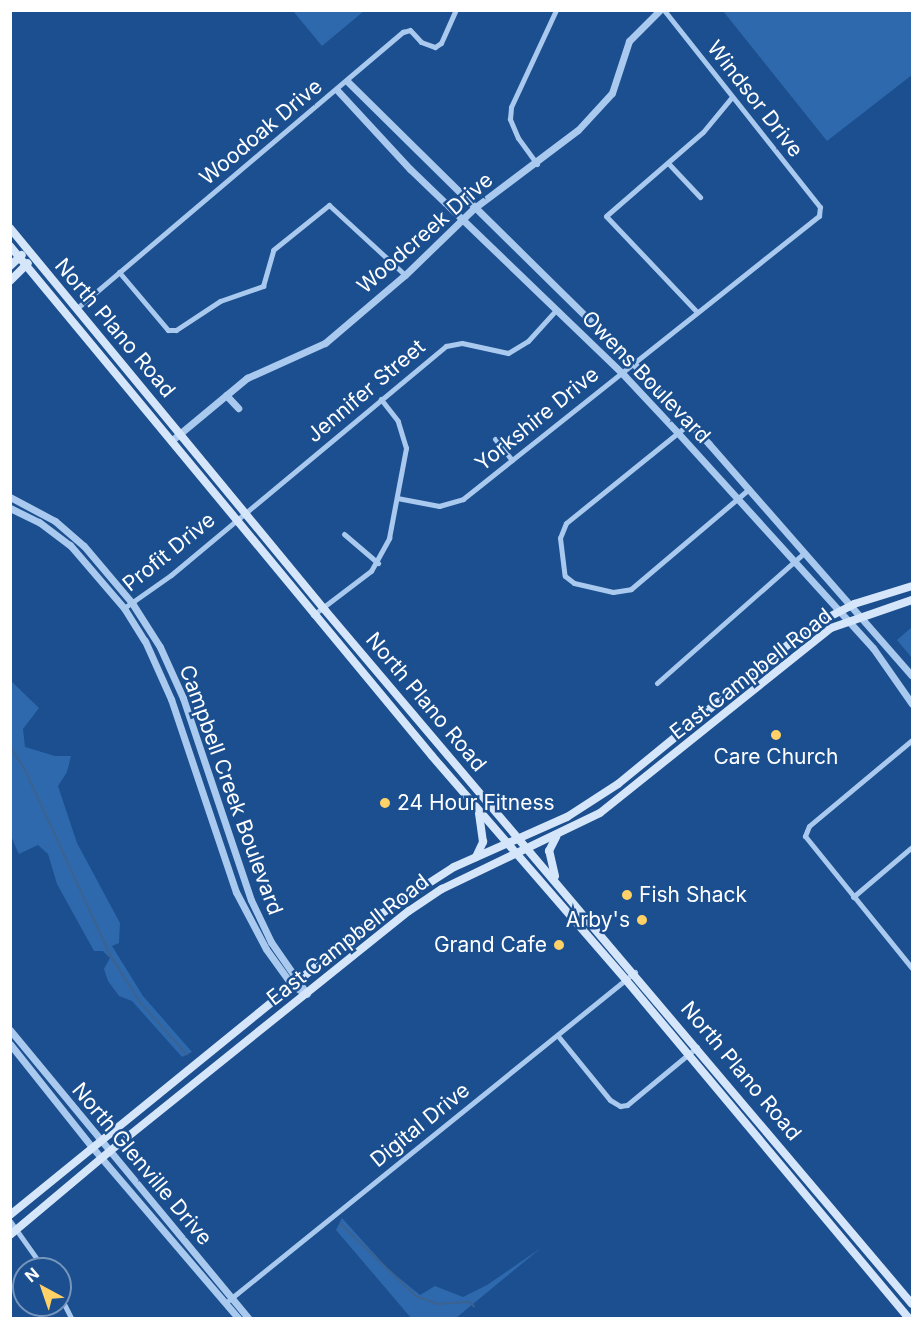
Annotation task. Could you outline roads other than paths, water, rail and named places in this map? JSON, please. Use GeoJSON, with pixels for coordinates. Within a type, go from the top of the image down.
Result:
{"type":"FeatureCollection","features":[{"type":"Feature","properties":{"kind":"main road","name":"North Plano Road"},"geometry":{"type":"LineString","coordinates":[[10,228],[443,751],[635,972],[912,1304]]}},
{"type":"Feature","properties":{"kind":"main road","name":"North Plano Road"},"geometry":{"type":"LineString","coordinates":[[10,246],[313,615],[626,980],[909,1318]]}},
{"type":"Feature","properties":{"kind":"main road"},"geometry":{"type":"LineString","coordinates":[[10,266],[28,250]]}},
{"type":"Feature","properties":{"kind":"main road"},"geometry":{"type":"LineString","coordinates":[[10,281],[34,258]]}},
{"type":"Feature","properties":{"kind":"main road"},"geometry":{"type":"LineString","coordinates":[[72,323],[76,309]]}},
{"type":"Feature","properties":{"kind":"main road","name":"East Campbell Road"},"geometry":{"type":"LineString","coordinates":[[10,1215],[381,914],[438,876],[518,837],[567,817],[642,764],[795,639],[838,612],[912,586]]}},
{"type":"Feature","properties":{"kind":"main road","name":"East Campbell Road"},"geometry":{"type":"LineString","coordinates":[[14,1232],[101,1158],[442,889],[600,813],[651,775],[831,628],[859,616],[912,600]]}},
{"type":"Feature","properties":{"kind":"main road"},"geometry":{"type":"LineString","coordinates":[[709,710],[718,721]]}},
{"type":"Feature","properties":{"kind":"main road"},"geometry":{"type":"LineString","coordinates":[[432,756],[443,751]]}},
{"type":"Feature","properties":{"kind":"main road"},"geometry":{"type":"LineString","coordinates":[[642,764],[651,775]]}},
{"type":"Feature","properties":{"kind":"main road"},"geometry":{"type":"LineString","coordinates":[[476,857],[483,842],[479,810]]}},
{"type":"Feature","properties":{"kind":"main road"},"geometry":{"type":"LineString","coordinates":[[557,835],[550,858],[560,885]]}},
{"type":"Feature","properties":{"kind":"main road"},"geometry":{"type":"LineString","coordinates":[[735,1109],[744,1101]]}},
{"type":"Feature","properties":{"kind":"main road"},"geometry":{"type":"LineString","coordinates":[[794,1180],[803,1172]]}},
{"type":"Feature","properties":{"kind":"main road"},"geometry":{"type":"LineString","coordinates":[[860,1260],[867,1249]]}},
{"type":"Feature","properties":{"kind":"street","name":"Woodoak Drive"},"geometry":{"type":"LineString","coordinates":[[76,309],[407,30],[430,47],[441,43],[456,10]]}},
{"type":"Feature","properties":{"kind":"street"},"geometry":{"type":"LineString","coordinates":[[537,164],[518,138],[510,119],[511,107],[556,10]]}},
{"type":"Feature","properties":{"kind":"street","name":"Woodcreek Drive"},"geometry":{"type":"LineString","coordinates":[[171,441],[253,374],[314,350],[405,275],[461,219],[537,164],[604,104],[618,80],[629,41],[662,10]]}},
{"type":"Feature","properties":{"kind":"street","name":"Windsor Drive"},"geometry":{"type":"LineString","coordinates":[[662,10],[820,207]]}},
{"type":"Feature","properties":{"kind":"street","name":"Owens Boulevard"},"geometry":{"type":"LineString","coordinates":[[348,82],[474,209],[633,363],[690,423],[912,676]]}},
{"type":"Feature","properties":{"kind":"street","name":"Owens Boulevard"},"geometry":{"type":"LineString","coordinates":[[337,90],[461,219],[621,372],[877,653],[912,704]]}},
{"type":"Feature","properties":{"kind":"street"},"geometry":{"type":"LineString","coordinates":[[697,312],[606,216],[704,132],[731,98]]}},
{"type":"Feature","properties":{"kind":"street"},"geometry":{"type":"LineString","coordinates":[[668,163],[700,197]]}},
{"type":"Feature","properties":{"kind":"street"},"geometry":{"type":"LineString","coordinates":[[119,272],[168,330],[176,330],[220,301],[263,286],[273,250],[329,206],[405,275]]}},
{"type":"Feature","properties":{"kind":"street","name":"Yorkshire Drive"},"geometry":{"type":"LineString","coordinates":[[397,498],[445,506],[463,499],[819,216],[820,207]]}},
{"type":"Feature","properties":{"kind":"street","name":"Jennifer Street"},"geometry":{"type":"LineString","coordinates":[[235,520],[446,346],[462,343],[508,353],[528,341],[556,309]]}},
{"type":"Feature","properties":{"kind":"street"},"geometry":{"type":"LineString","coordinates":[[226,395],[238,408]]}},
{"type":"Feature","properties":{"kind":"street"},"geometry":{"type":"LineString","coordinates":[[313,615],[324,609],[378,562],[389,538],[406,448],[398,422],[381,399]]}},
{"type":"Feature","properties":{"kind":"street"},"geometry":{"type":"LineString","coordinates":[[690,423],[566,524],[560,538],[565,576],[574,583],[613,592],[631,589],[749,489]]}},
{"type":"Feature","properties":{"kind":"street"},"geometry":{"type":"LineString","coordinates":[[495,439],[512,460]]}},
{"type":"Feature","properties":{"kind":"street","name":"Campbell Creek Boulevard"},"geometry":{"type":"LineString","coordinates":[[10,497],[71,533],[132,603],[170,670],[249,894],[271,942],[296,982]]}},
{"type":"Feature","properties":{"kind":"street","name":"Campbell Creek Boulevard"},"geometry":{"type":"LineString","coordinates":[[10,508],[65,540],[124,608],[161,674],[239,897],[262,941],[307,994]]}},
{"type":"Feature","properties":{"kind":"street","name":"Profit Drive"},"geometry":{"type":"LineString","coordinates":[[124,608],[235,520]]}},
{"type":"Feature","properties":{"kind":"street"},"geometry":{"type":"LineString","coordinates":[[65,540],[71,533]]}},
{"type":"Feature","properties":{"kind":"street"},"geometry":{"type":"LineString","coordinates":[[344,534],[378,562]]}},
{"type":"Feature","properties":{"kind":"street"},"geometry":{"type":"LineString","coordinates":[[657,683],[804,553]]}},
{"type":"Feature","properties":{"kind":"street"},"geometry":{"type":"LineString","coordinates":[[161,674],[170,670]]}},
{"type":"Feature","properties":{"kind":"street"},"geometry":{"type":"LineString","coordinates":[[912,740],[806,830],[806,842],[912,968]]}},
{"type":"Feature","properties":{"kind":"street"},"geometry":{"type":"LineString","coordinates":[[205,797],[214,794]]}},
{"type":"Feature","properties":{"kind":"street"},"geometry":{"type":"LineString","coordinates":[[853,897],[912,847]]}},
{"type":"Feature","properties":{"kind":"street"},"geometry":{"type":"LineString","coordinates":[[239,897],[249,894]]}},
{"type":"Feature","properties":{"kind":"street"},"geometry":{"type":"LineString","coordinates":[[906,960],[912,954]]}},
{"type":"Feature","properties":{"kind":"street","name":"Digital Drive"},"geometry":{"type":"LineString","coordinates":[[229,1301],[635,972]]}},
{"type":"Feature","properties":{"kind":"street","name":"North Glenville Drive"},"geometry":{"type":"LineString","coordinates":[[10,1030],[168,1221],[229,1301],[238,1318]]}},
{"type":"Feature","properties":{"kind":"street"},"geometry":{"type":"LineString","coordinates":[[558,1036],[610,1100],[620,1106],[697,1047]]}},
{"type":"Feature","properties":{"kind":"street","name":"North Glenville Drive"},"geometry":{"type":"LineString","coordinates":[[10,1044],[101,1158],[163,1230],[229,1301],[248,1318]]}},
{"type":"Feature","properties":{"kind":"street"},"geometry":{"type":"LineString","coordinates":[[10,1221],[14,1232],[34,1257]]}},
{"type":"Feature","properties":{"kind":"street"},"geometry":{"type":"LineString","coordinates":[[163,1230],[168,1221]]}},
{"type":"Feature","properties":{"kind":"waterway"},"geometry":{"type":"LineString","coordinates":[[10,746],[25,769],[111,956],[141,1003],[187,1054]]}},
{"type":"Feature","properties":{"kind":"waterway"},"geometry":{"type":"LineString","coordinates":[[341,1224],[416,1296],[438,1304],[470,1302],[474,1306]]}},
{"type":"Feature","properties":{"kind":"place","name":"Care Church"},"geometry":{"type":"Point","coordinates":[776,735]}},
{"type":"Feature","properties":{"kind":"place","name":"24 Hour Fitness"},"geometry":{"type":"Point","coordinates":[385,803]}},
{"type":"Feature","properties":{"kind":"place","name":"Fish Shack"},"geometry":{"type":"Point","coordinates":[627,895]}},
{"type":"Feature","properties":{"kind":"place","name":"Arby's"},"geometry":{"type":"Point","coordinates":[642,920]}},
{"type":"Feature","properties":{"kind":"place","name":"Grand Cafe"},"geometry":{"type":"Point","coordinates":[559,945]}}]}
